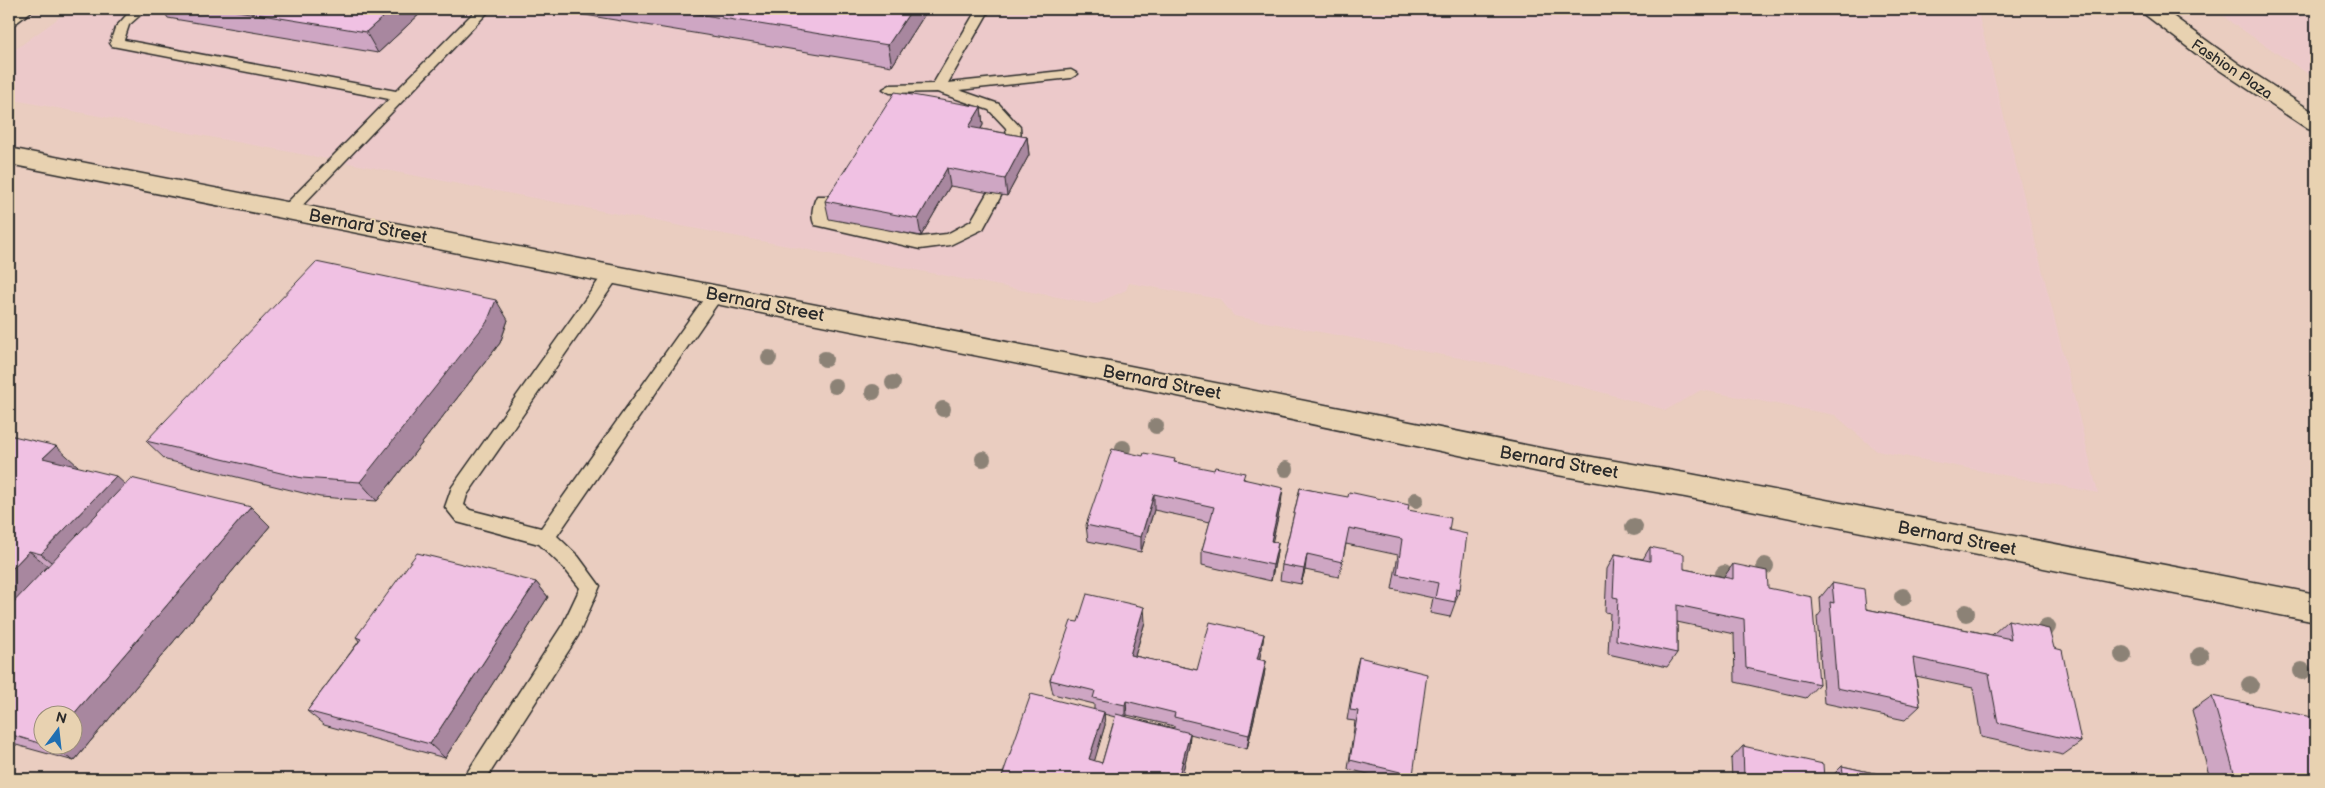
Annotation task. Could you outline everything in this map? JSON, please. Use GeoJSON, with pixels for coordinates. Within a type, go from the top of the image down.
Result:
{"type":"FeatureCollection","features":[{"type":"Feature","properties":{"kind":"street"},"geometry":{"type":"LineString","coordinates":[[9,19],[24,9]]}},
{"type":"Feature","properties":{"kind":"street","name":"Fashion Plaza"},"geometry":{"type":"LineString","coordinates":[[2150,9],[2189,40],[2255,86],[2316,124]]}},
{"type":"Feature","properties":{"kind":"street","name":"Bernard Street"},"geometry":{"type":"LineString","coordinates":[[9,156],[1121,374],[1540,460],[1685,485],[2316,608]]}},
{"type":"Feature","properties":{"kind":"lane"},"geometry":{"type":"LineString","coordinates":[[140,9],[128,17],[118,32],[117,43],[399,96]]}},
{"type":"Feature","properties":{"kind":"lane"},"geometry":{"type":"LineString","coordinates":[[289,210],[484,9]]}},
{"type":"Feature","properties":{"kind":"lane"},"geometry":{"type":"LineString","coordinates":[[938,88],[983,9]]}},
{"type":"Feature","properties":{"kind":"lane"},"geometry":{"type":"LineString","coordinates":[[890,89],[938,88],[1071,74]]}},
{"type":"Feature","properties":{"kind":"lane"},"geometry":{"type":"LineString","coordinates":[[938,88],[994,107],[1013,127],[1015,152]]}},
{"type":"Feature","properties":{"kind":"lane"},"geometry":{"type":"LineString","coordinates":[[822,200],[820,221],[920,243],[950,239],[977,225],[994,194]]}},
{"type":"Feature","properties":{"kind":"lane"},"geometry":{"type":"LineString","coordinates":[[474,779],[571,630],[590,586],[572,562],[545,537],[464,516],[454,507],[459,492],[612,274]]}},
{"type":"Feature","properties":{"kind":"lane"},"geometry":{"type":"LineString","coordinates":[[545,537],[716,294]]}},
{"type":"Feature","properties":{"kind":"shaded area"},"geometry":{"type":"Polygon","coordinates":[[[71,9],[1977,9],[2098,493],[1877,451],[1835,415],[1701,390],[1666,410],[1513,368],[1234,316],[1220,299],[1129,283],[1126,290],[1095,304],[9,99],[9,54],[71,9]]]}},
{"type":"Feature","properties":{"kind":"shaded area"},"geometry":{"type":"Polygon","coordinates":[[[2215,9],[2316,9],[2316,79],[2232,23],[2215,9]]]}},
{"type":"Feature","properties":{"kind":"building"},"geometry":{"type":"Polygon","coordinates":[[[225,9],[392,9],[366,32],[225,9]]]}},
{"type":"Feature","properties":{"kind":"building"},"geometry":{"type":"Polygon","coordinates":[[[667,9],[912,9],[888,45],[667,9]]]}},
{"type":"Feature","properties":{"kind":"building"},"geometry":{"type":"Polygon","coordinates":[[[895,92],[981,107],[969,127],[1027,137],[1005,179],[947,168],[918,219],[825,201],[895,92]]]}},
{"type":"Feature","properties":{"kind":"building"},"geometry":{"type":"Polygon","coordinates":[[[316,262],[496,300],[487,322],[360,482],[302,478],[146,441],[316,262]]]}},
{"type":"Feature","properties":{"kind":"building"},"geometry":{"type":"Polygon","coordinates":[[[9,435],[56,446],[43,458],[116,476],[41,554],[29,551],[9,572],[9,435]]]}},
{"type":"Feature","properties":{"kind":"building"},"geometry":{"type":"Polygon","coordinates":[[[1112,449],[1143,456],[1144,453],[1175,459],[1174,462],[1214,470],[1215,467],[1245,473],[1243,479],[1283,488],[1271,541],[1278,543],[1273,565],[1202,550],[1214,507],[1154,494],[1141,537],[1086,525],[1112,449]]]}},
{"type":"Feature","properties":{"kind":"building"},"geometry":{"type":"Polygon","coordinates":[[[131,478],[251,507],[81,706],[32,706],[32,741],[9,734],[9,607],[131,478]]]}},
{"type":"Feature","properties":{"kind":"building"},"geometry":{"type":"Polygon","coordinates":[[[1300,488],[1348,497],[1349,492],[1409,505],[1408,510],[1451,518],[1449,530],[1467,534],[1460,589],[1456,588],[1455,602],[1435,598],[1438,583],[1397,574],[1402,539],[1349,528],[1342,562],[1307,554],[1304,569],[1282,565],[1300,488]]]}},
{"type":"Feature","properties":{"kind":"building"},"geometry":{"type":"Polygon","coordinates":[[[1650,547],[1684,554],[1684,569],[1733,579],[1733,564],[1767,571],[1768,588],[1812,597],[1819,684],[1746,668],[1744,619],[1677,605],[1677,653],[1616,640],[1618,598],[1613,597],[1615,554],[1650,561],[1650,547]]]}},
{"type":"Feature","properties":{"kind":"building"},"geometry":{"type":"Polygon","coordinates":[[[417,553],[536,582],[430,744],[307,711],[361,639],[356,637],[417,553]]]}},
{"type":"Feature","properties":{"kind":"building"},"geometry":{"type":"Polygon","coordinates":[[[1832,583],[1864,589],[1866,609],[2011,639],[2008,620],[2049,629],[2054,648],[2062,650],[2081,742],[1998,723],[1989,674],[1913,658],[1920,706],[1837,688],[1830,602],[1834,603],[1832,583]]]}},
{"type":"Feature","properties":{"kind":"building"},"geometry":{"type":"Polygon","coordinates":[[[1087,594],[1144,607],[1130,655],[1197,670],[1210,622],[1264,634],[1257,659],[1266,661],[1249,735],[1174,717],[1175,713],[1126,701],[1125,705],[1093,698],[1095,691],[1050,680],[1071,621],[1078,622],[1087,594]]]}},
{"type":"Feature","properties":{"kind":"building"},"geometry":{"type":"Polygon","coordinates":[[[1359,657],[1427,674],[1413,775],[1350,760],[1358,711],[1350,710],[1359,657]]]}},
{"type":"Feature","properties":{"kind":"building"},"geometry":{"type":"Polygon","coordinates":[[[1031,694],[1104,712],[1089,759],[1102,763],[1116,714],[1190,733],[1178,779],[1001,779],[1031,694]]]}},
{"type":"Feature","properties":{"kind":"building"},"geometry":{"type":"Polygon","coordinates":[[[2212,696],[2316,718],[2316,779],[2236,779],[2212,696]]]}},
{"type":"Feature","properties":{"kind":"building"},"geometry":{"type":"Polygon","coordinates":[[[1743,746],[1823,764],[1824,779],[1744,779],[1743,746]]]}},
{"type":"Feature","properties":{"kind":"building"},"geometry":{"type":"Polygon","coordinates":[[[1842,766],[1901,779],[1844,779],[1842,766]]]}},
{"type":"Feature","properties":{"kind":"building"},"geometry":{"type":"Polygon","coordinates":[[[1339,776],[1353,779],[1338,779],[1339,776]]]}}]}
